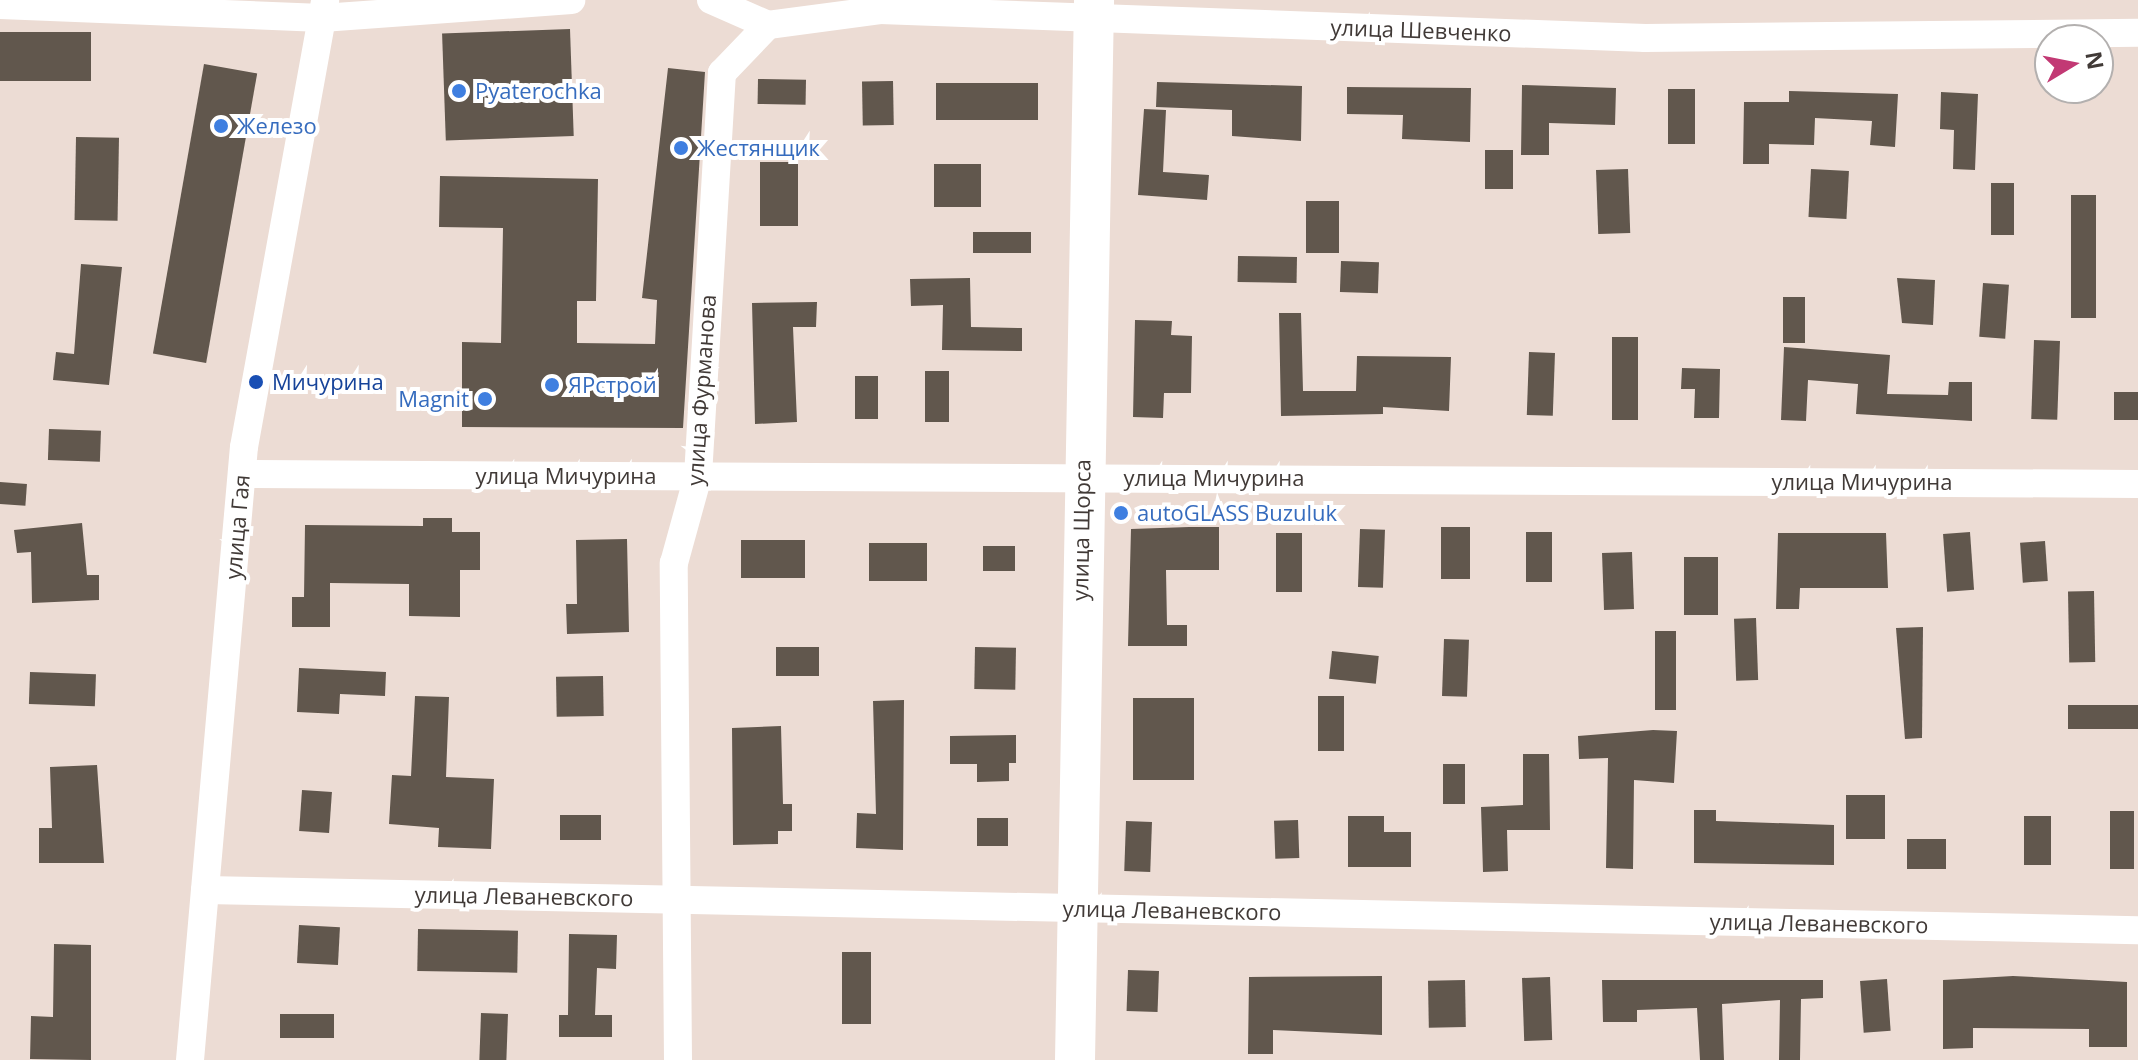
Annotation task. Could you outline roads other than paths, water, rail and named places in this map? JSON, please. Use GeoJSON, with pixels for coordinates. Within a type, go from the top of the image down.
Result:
{"type":"FeatureCollection","features":[{"type":"Feature","properties":{"kind":"main road","name":"улица Щорса"},"geometry":{"type":"LineString","coordinates":[[1075,1060],[1082,478],[1094,10]]}},
{"type":"Feature","properties":{"kind":"street"},"geometry":{"type":"LineString","coordinates":[[0,5],[323,9],[571,0]]}},
{"type":"Feature","properties":{"kind":"street"},"geometry":{"type":"LineString","coordinates":[[711,0],[768,25]]}},
{"type":"Feature","properties":{"kind":"street","name":"улица Гая"},"geometry":{"type":"LineString","coordinates":[[190,1060],[242,474],[323,9]]}},
{"type":"Feature","properties":{"kind":"street","name":"улица Шевченко"},"geometry":{"type":"LineString","coordinates":[[768,25],[880,10],[1094,10],[1645,38],[2138,33]]}},
{"type":"Feature","properties":{"kind":"street","name":"улица Фурманова"},"geometry":{"type":"LineString","coordinates":[[678,1060],[681,899],[674,563],[698,476],[722,73],[768,25]]}},
{"type":"Feature","properties":{"kind":"street","name":"улица Мичурина"},"geometry":{"type":"LineString","coordinates":[[242,474],[2138,484]]}},
{"type":"Feature","properties":{"kind":"street","name":"улица Леваневского"},"geometry":{"type":"LineString","coordinates":[[205,890],[2138,930]]}},
{"type":"Feature","properties":{"kind":"place","name":"Pyaterochka"},"geometry":{"type":"Point","coordinates":[459,91]}},
{"type":"Feature","properties":{"kind":"place","name":"Железо"},"geometry":{"type":"Point","coordinates":[221,126]}},
{"type":"Feature","properties":{"kind":"place","name":"Жестянщик"},"geometry":{"type":"Point","coordinates":[681,148]}},
{"type":"Feature","properties":{"kind":"place","name":"Мичурина"},"geometry":{"type":"Point","coordinates":[256,382]}},
{"type":"Feature","properties":{"kind":"place","name":"ЯРстрой"},"geometry":{"type":"Point","coordinates":[552,385]}},
{"type":"Feature","properties":{"kind":"place","name":"Magnit"},"geometry":{"type":"Point","coordinates":[485,399]}},
{"type":"Feature","properties":{"kind":"place","name":"autoGLASS Buzuluk"},"geometry":{"type":"Point","coordinates":[1121,513]}}]}
